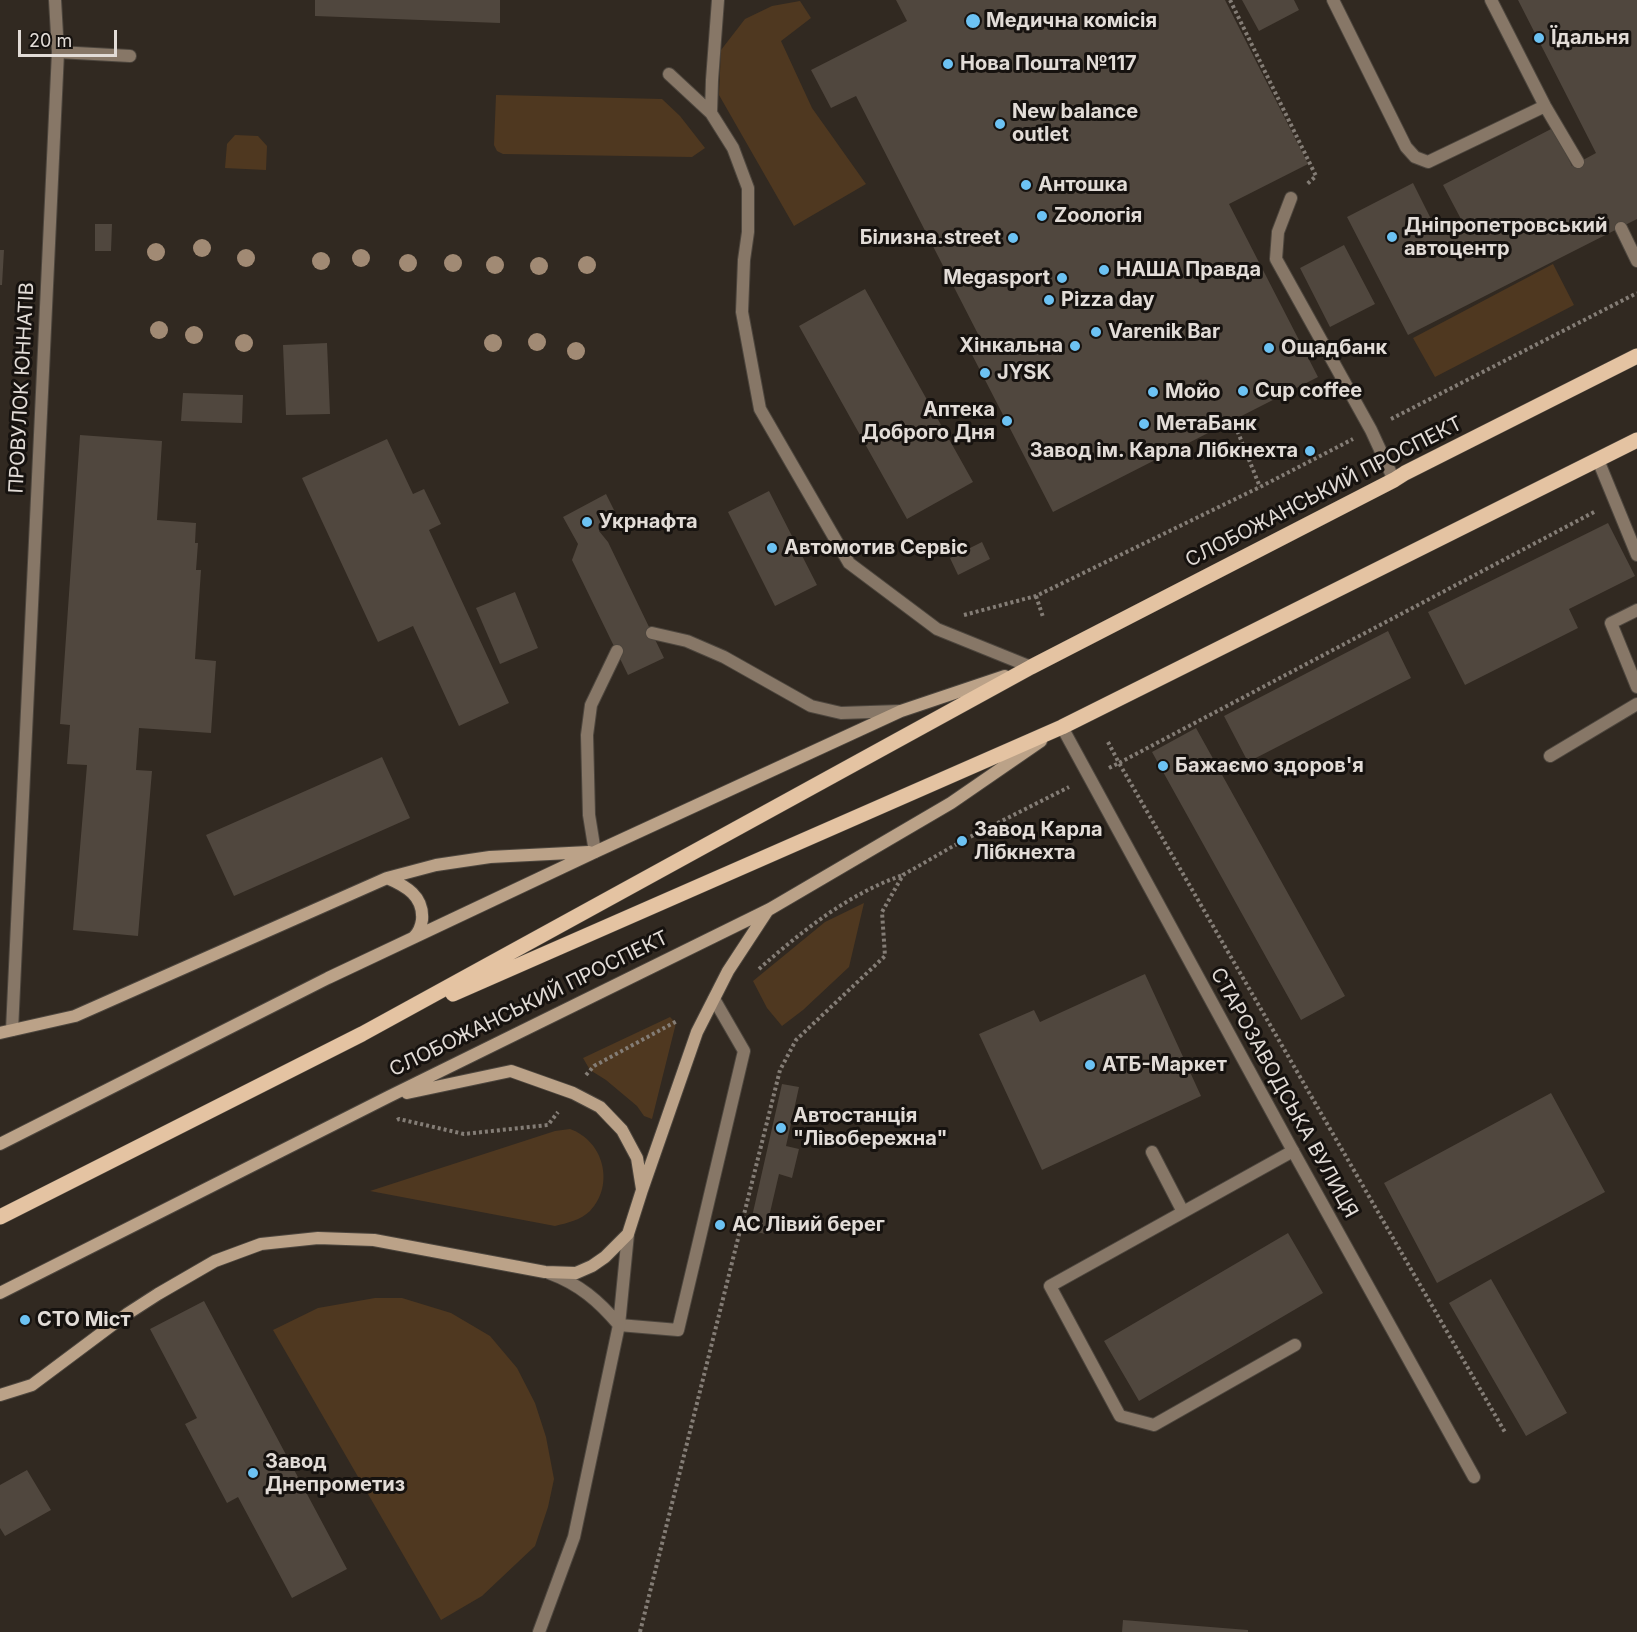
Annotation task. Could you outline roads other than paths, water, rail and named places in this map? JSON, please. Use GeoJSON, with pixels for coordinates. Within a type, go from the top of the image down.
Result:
{"type":"FeatureCollection","features":[{"type":"Feature","properties":{"kind":"main road","name":"СЛОБОЖАНСЬКИЙ ПРОСПЕКТ"},"geometry":{"type":"LineString","coordinates":[[0,1216],[362,1034],[1031,667],[1416,467],[1637,356]]}},
{"type":"Feature","properties":{"kind":"main road","name":"СЛОБОЖАНСЬКИЙ ПРОСПЕКТ"},"geometry":{"type":"LineString","coordinates":[[362,1034],[1062,727],[1637,440]]}},
{"type":"Feature","properties":{"kind":"main road","name":"СЛОБОЖАНСЬКИЙ ПРОСПЕКТ"},"geometry":{"type":"LineString","coordinates":[[0,1144],[328,978],[595,852],[901,711],[1031,667]]}},
{"type":"Feature","properties":{"kind":"main road","name":"СЛОБОЖАНСЬКИЙ ПРОСПЕКТ"},"geometry":{"type":"LineString","coordinates":[[0,1293],[388,1097],[770,909],[951,803],[1062,727]]}},
{"type":"Feature","properties":{"kind":"main road"},"geometry":{"type":"LineString","coordinates":[[6,1032],[75,1016],[387,878],[436,865],[490,857],[595,852]]}},
{"type":"Feature","properties":{"kind":"main road"},"geometry":{"type":"LineString","coordinates":[[387,878],[407,888],[419,900],[422,908],[421,926],[418,934],[411,940]]}},
{"type":"Feature","properties":{"kind":"main road"},"geometry":{"type":"LineString","coordinates":[[0,1395],[32,1385],[158,1293],[215,1261],[261,1244],[318,1238],[374,1240],[545,1272],[576,1273],[592,1266],[605,1257],[628,1234],[698,1032],[728,971],[770,909]]}},
{"type":"Feature","properties":{"kind":"main road"},"geometry":{"type":"LineString","coordinates":[[388,1097],[511,1071],[573,1093],[600,1107],[622,1130],[637,1158],[642,1190]]}},
{"type":"Feature","properties":{"kind":"street","name":"ПРОВУЛОК ЮННАТІВ"},"geometry":{"type":"LineString","coordinates":[[6,1032],[58,52],[55,0]]}},
{"type":"Feature","properties":{"kind":"street"},"geometry":{"type":"LineString","coordinates":[[711,112],[718,0]]}},
{"type":"Feature","properties":{"kind":"street"},"geometry":{"type":"LineString","coordinates":[[1333,0],[1406,147],[1415,157],[1428,162],[1545,106]]}},
{"type":"Feature","properties":{"kind":"street"},"geometry":{"type":"LineString","coordinates":[[1491,0],[1545,106],[1578,162]]}},
{"type":"Feature","properties":{"kind":"street"},"geometry":{"type":"LineString","coordinates":[[58,52],[130,56]]}},
{"type":"Feature","properties":{"kind":"street"},"geometry":{"type":"LineString","coordinates":[[669,74],[711,112],[733,148],[748,188],[748,232],[744,260],[742,312],[760,409],[849,563],[937,629],[1031,667]]}},
{"type":"Feature","properties":{"kind":"street"},"geometry":{"type":"LineString","coordinates":[[1290,198],[1278,232],[1276,259],[1371,430],[1394,480]]}},
{"type":"Feature","properties":{"kind":"street"},"geometry":{"type":"LineString","coordinates":[[1621,228],[1637,261]]}},
{"type":"Feature","properties":{"kind":"street"},"geometry":{"type":"LineString","coordinates":[[1598,460],[1637,555]]}},
{"type":"Feature","properties":{"kind":"street"},"geometry":{"type":"LineString","coordinates":[[1637,610],[1611,623],[1637,687]]}},
{"type":"Feature","properties":{"kind":"street"},"geometry":{"type":"LineString","coordinates":[[652,633],[687,640],[724,657],[811,706],[841,713],[901,711]]}},
{"type":"Feature","properties":{"kind":"street"},"geometry":{"type":"LineString","coordinates":[[595,852],[589,815],[588,725],[591,705],[617,651]]}},
{"type":"Feature","properties":{"kind":"street"},"geometry":{"type":"LineString","coordinates":[[1550,756],[1637,704]]}},
{"type":"Feature","properties":{"kind":"street","name":"СТАРОЗАВОДСЬКА ВУЛИЦЯ"},"geometry":{"type":"LineString","coordinates":[[1062,727],[1474,1477]]}},
{"type":"Feature","properties":{"kind":"street"},"geometry":{"type":"LineString","coordinates":[[545,1272],[567,1280],[587,1293],[619,1325],[678,1330],[744,1051],[714,999]]}},
{"type":"Feature","properties":{"kind":"street"},"geometry":{"type":"LineString","coordinates":[[1293,1151],[1050,1286],[1120,1416],[1154,1425],[1295,1345]]}},
{"type":"Feature","properties":{"kind":"street"},"geometry":{"type":"LineString","coordinates":[[1152,1152],[1183,1212]]}},
{"type":"Feature","properties":{"kind":"street"},"geometry":{"type":"LineString","coordinates":[[539,1632],[574,1537],[619,1325],[628,1234]]}},
{"type":"Feature","properties":{"kind":"place","name":"Медична комісія"},"geometry":{"type":"Point","coordinates":[973,21]}},
{"type":"Feature","properties":{"kind":"place","name":"Їдальня"},"geometry":{"type":"Point","coordinates":[1539,38]}},
{"type":"Feature","properties":{"kind":"place","name":"Нова Пошта №117"},"geometry":{"type":"Point","coordinates":[948,64]}},
{"type":"Feature","properties":{"kind":"place","name":"New balance outlet"},"geometry":{"type":"Point","coordinates":[1000,124]}},
{"type":"Feature","properties":{"kind":"place","name":"Антошка"},"geometry":{"type":"Point","coordinates":[1026,185]}},
{"type":"Feature","properties":{"kind":"place","name":"Zooлогія"},"geometry":{"type":"Point","coordinates":[1042,216]}},
{"type":"Feature","properties":{"kind":"place","name":"Дніпропетровський автоцентр"},"geometry":{"type":"Point","coordinates":[1392,237]}},
{"type":"Feature","properties":{"kind":"place","name":"Білизна.street"},"geometry":{"type":"Point","coordinates":[1013,238]}},
{"type":"Feature","properties":{"kind":"place","name":"НАША Правда"},"geometry":{"type":"Point","coordinates":[1104,270]}},
{"type":"Feature","properties":{"kind":"place","name":"Megasport"},"geometry":{"type":"Point","coordinates":[1062,278]}},
{"type":"Feature","properties":{"kind":"place","name":"Pizza day"},"geometry":{"type":"Point","coordinates":[1049,300]}},
{"type":"Feature","properties":{"kind":"place","name":"Varenik Bar"},"geometry":{"type":"Point","coordinates":[1096,332]}},
{"type":"Feature","properties":{"kind":"place","name":"Хінкальна"},"geometry":{"type":"Point","coordinates":[1075,346]}},
{"type":"Feature","properties":{"kind":"place","name":"Ощадбанк"},"geometry":{"type":"Point","coordinates":[1269,348]}},
{"type":"Feature","properties":{"kind":"place","name":"JYSK"},"geometry":{"type":"Point","coordinates":[985,373]}},
{"type":"Feature","properties":{"kind":"place","name":"Cup coffee"},"geometry":{"type":"Point","coordinates":[1243,391]}},
{"type":"Feature","properties":{"kind":"place","name":"Мойо"},"geometry":{"type":"Point","coordinates":[1153,392]}},
{"type":"Feature","properties":{"kind":"place","name":"Аптека Доброго Дня"},"geometry":{"type":"Point","coordinates":[1007,421]}},
{"type":"Feature","properties":{"kind":"place","name":"МетаБанк"},"geometry":{"type":"Point","coordinates":[1144,424]}},
{"type":"Feature","properties":{"kind":"place","name":"Завод ім. Карла Лібкнехта"},"geometry":{"type":"Point","coordinates":[1310,451]}},
{"type":"Feature","properties":{"kind":"place","name":"Укрнафта"},"geometry":{"type":"Point","coordinates":[587,522]}},
{"type":"Feature","properties":{"kind":"place","name":"Автомотив Сервіс"},"geometry":{"type":"Point","coordinates":[772,548]}},
{"type":"Feature","properties":{"kind":"place","name":"Бажаємо здоров'я"},"geometry":{"type":"Point","coordinates":[1163,766]}},
{"type":"Feature","properties":{"kind":"place","name":"Завод Карла Лібкнехта"},"geometry":{"type":"Point","coordinates":[962,841]}},
{"type":"Feature","properties":{"kind":"place","name":"АТБ-Маркет"},"geometry":{"type":"Point","coordinates":[1090,1065]}},
{"type":"Feature","properties":{"kind":"place","name":"Автостанція \"Лівобережна\""},"geometry":{"type":"Point","coordinates":[781,1128]}},
{"type":"Feature","properties":{"kind":"place","name":"АС Лівий берег"},"geometry":{"type":"Point","coordinates":[720,1225]}},
{"type":"Feature","properties":{"kind":"place","name":"СТО Міст"},"geometry":{"type":"Point","coordinates":[25,1320]}},
{"type":"Feature","properties":{"kind":"place","name":"Завод Днепрометиз"},"geometry":{"type":"Point","coordinates":[253,1473]}}]}
